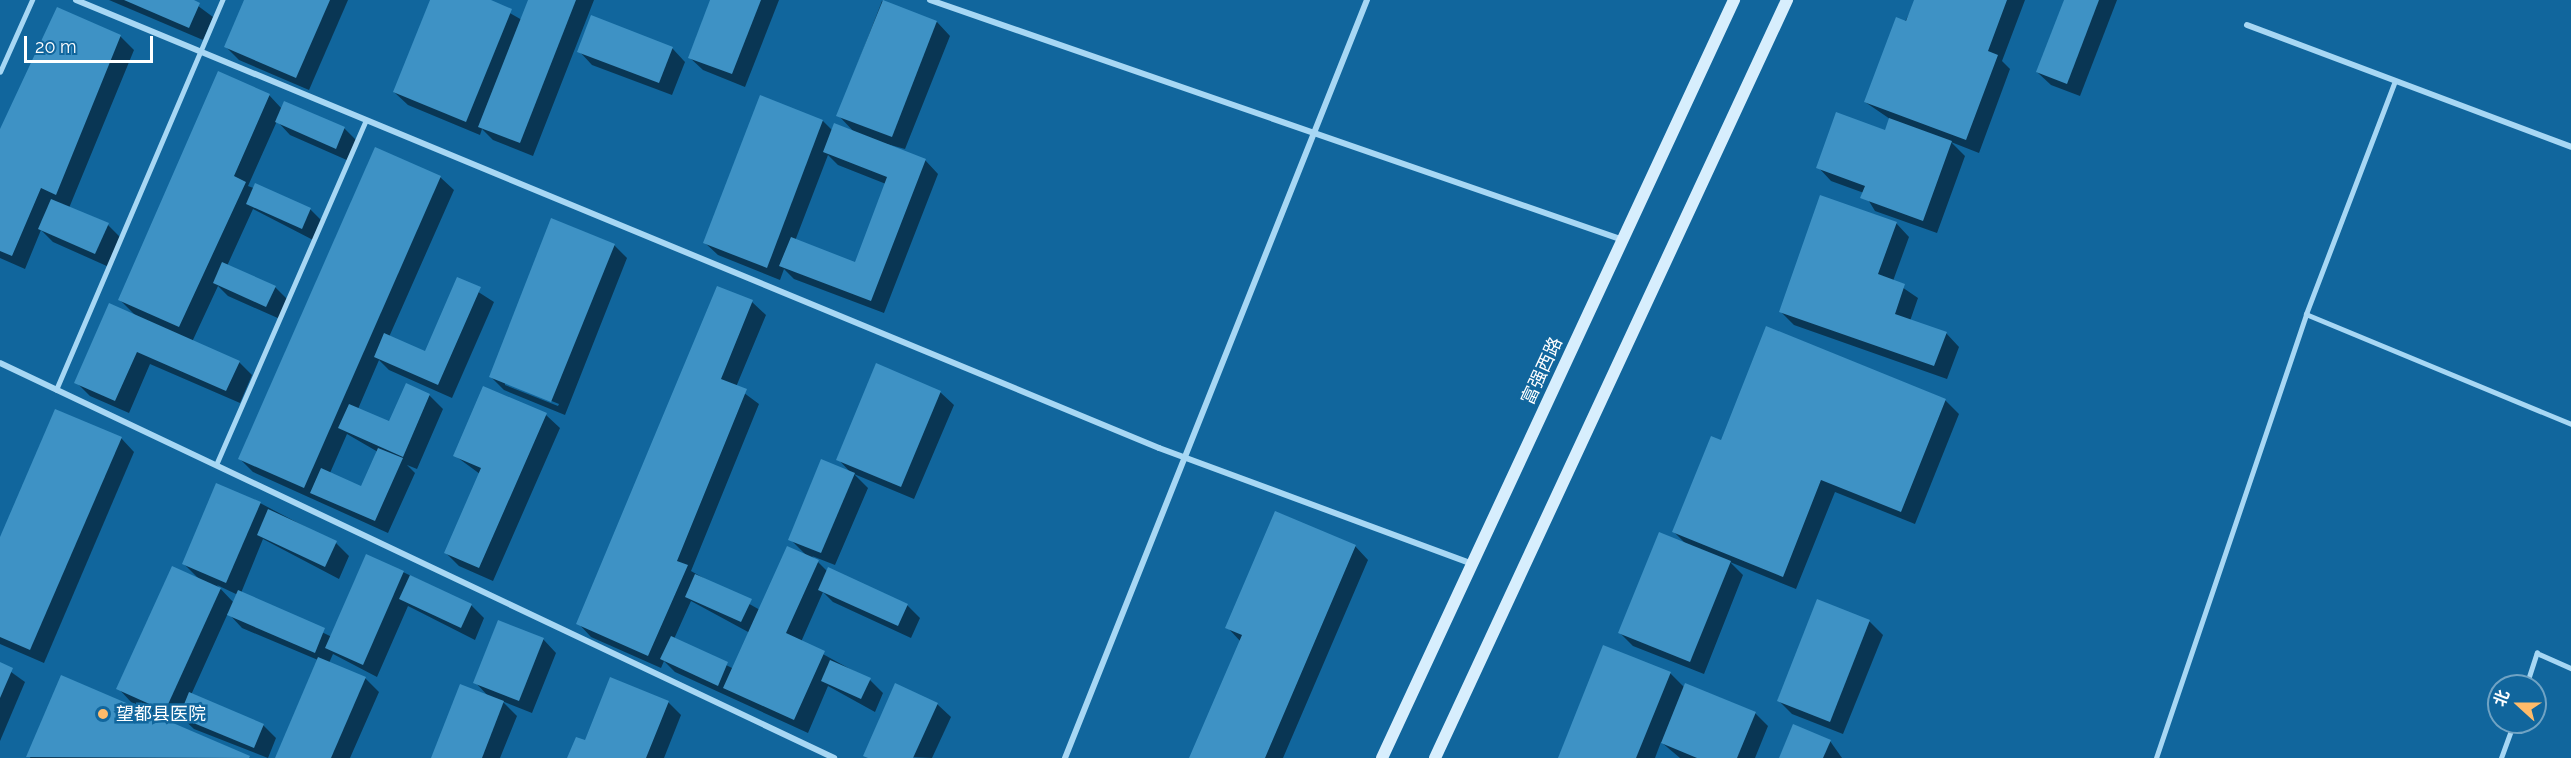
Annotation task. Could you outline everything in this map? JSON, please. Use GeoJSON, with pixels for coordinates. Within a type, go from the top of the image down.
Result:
{"type":"FeatureCollection","features":[{"type":"Feature","properties":{"kind":"main road","name":"富强西路"},"geometry":{"type":"LineString","coordinates":[[1382,758],[1734,0]]}},
{"type":"Feature","properties":{"kind":"main road"},"geometry":{"type":"LineString","coordinates":[[1435,758],[1787,0]]}},
{"type":"Feature","properties":{"kind":"street"},"geometry":{"type":"LineString","coordinates":[[76,0],[1185,458],[1472,564]]}},
{"type":"Feature","properties":{"kind":"street"},"geometry":{"type":"LineString","coordinates":[[930,0],[1623,240]]}},
{"type":"Feature","properties":{"kind":"street"},"geometry":{"type":"LineString","coordinates":[[1065,758],[1367,0]]}},
{"type":"Feature","properties":{"kind":"street"},"geometry":{"type":"LineString","coordinates":[[2247,25],[2571,147]]}},
{"type":"Feature","properties":{"kind":"street"},"geometry":{"type":"LineString","coordinates":[[0,363],[834,758]]}},
{"type":"Feature","properties":{"kind":"lane"},"geometry":{"type":"LineString","coordinates":[[0,72],[32,0]]}},
{"type":"Feature","properties":{"kind":"lane"},"geometry":{"type":"LineString","coordinates":[[56,390],[222,0]]}},
{"type":"Feature","properties":{"kind":"lane"},"geometry":{"type":"LineString","coordinates":[[2156,758],[2306,314],[2396,81]]}},
{"type":"Feature","properties":{"kind":"lane"},"geometry":{"type":"LineString","coordinates":[[216,465],[366,120]]}},
{"type":"Feature","properties":{"kind":"lane"},"geometry":{"type":"LineString","coordinates":[[2306,314],[2571,424]]}},
{"type":"Feature","properties":{"kind":"lane"},"geometry":{"type":"LineString","coordinates":[[2530,674],[2537,653],[2571,668]]}},
{"type":"Feature","properties":{"kind":"lane"},"geometry":{"type":"LineString","coordinates":[[2501,758],[2510,734]]}},
{"type":"Feature","properties":{"kind":"building"},"geometry":{"type":"Polygon","coordinates":[[[124,0],[194,0],[200,3],[189,28],[124,0]]]}},
{"type":"Feature","properties":{"kind":"building"},"geometry":{"type":"Polygon","coordinates":[[[244,0],[330,0],[296,78],[224,47],[244,0]]]}},
{"type":"Feature","properties":{"kind":"building"},"geometry":{"type":"Polygon","coordinates":[[[430,0],[491,0],[512,9],[466,122],[393,92],[430,0]]]}},
{"type":"Feature","properties":{"kind":"building"},"geometry":{"type":"Polygon","coordinates":[[[528,0],[576,0],[520,143],[478,127],[528,0]]]}},
{"type":"Feature","properties":{"kind":"building"},"geometry":{"type":"Polygon","coordinates":[[[710,0],[761,0],[732,74],[688,58],[710,0]]]}},
{"type":"Feature","properties":{"kind":"building"},"geometry":{"type":"Polygon","coordinates":[[[883,0],[937,21],[892,137],[836,116],[883,0]]]}},
{"type":"Feature","properties":{"kind":"building"},"geometry":{"type":"Polygon","coordinates":[[[1914,0],[2007,0],[1988,51],[1998,55],[1966,140],[1864,102],[1896,17],[1906,21],[1914,0]]]}},
{"type":"Feature","properties":{"kind":"building"},"geometry":{"type":"Polygon","coordinates":[[[2064,0],[2099,0],[2067,84],[2036,72],[2064,0]]]}},
{"type":"Feature","properties":{"kind":"building"},"geometry":{"type":"Polygon","coordinates":[[[57,7],[121,35],[56,195],[41,188],[12,256],[0,251],[0,129],[57,7]]]}},
{"type":"Feature","properties":{"kind":"building"},"geometry":{"type":"Polygon","coordinates":[[[591,15],[673,47],[659,83],[577,52],[591,15]]]}},
{"type":"Feature","properties":{"kind":"building"},"geometry":{"type":"Polygon","coordinates":[[[218,71],[270,94],[234,176],[246,182],[179,327],[118,300],[218,71]]]}},
{"type":"Feature","properties":{"kind":"building"},"geometry":{"type":"Polygon","coordinates":[[[760,95],[823,120],[767,268],[703,243],[760,95]]]}},
{"type":"Feature","properties":{"kind":"building"},"geometry":{"type":"Polygon","coordinates":[[[284,101],[345,127],[336,149],[275,122],[284,101]]]}},
{"type":"Feature","properties":{"kind":"building"},"geometry":{"type":"Polygon","coordinates":[[[1836,112],[1885,130],[1889,118],[1952,141],[1923,221],[1860,198],[1865,186],[1816,168],[1836,112]]]}},
{"type":"Feature","properties":{"kind":"building"},"geometry":{"type":"Polygon","coordinates":[[[834,123],[926,159],[871,301],[779,266],[791,237],[855,262],[887,177],[823,152],[834,123]]]}},
{"type":"Feature","properties":{"kind":"building"},"geometry":{"type":"Polygon","coordinates":[[[375,147],[441,176],[304,488],[238,459],[375,147]]]}},
{"type":"Feature","properties":{"kind":"building"},"geometry":{"type":"Polygon","coordinates":[[[255,183],[311,208],[302,229],[246,204],[255,183]]]}},
{"type":"Feature","properties":{"kind":"building"},"geometry":{"type":"Polygon","coordinates":[[[1820,195],[1897,222],[1878,274],[1905,284],[1895,314],[1947,332],[1934,366],[1779,312],[1820,195]]]}},
{"type":"Feature","properties":{"kind":"building"},"geometry":{"type":"Polygon","coordinates":[[[51,199],[109,223],[95,254],[38,229],[51,199]]]}},
{"type":"Feature","properties":{"kind":"building"},"geometry":{"type":"Polygon","coordinates":[[[551,218],[615,244],[551,402],[489,377],[551,218]]]}},
{"type":"Feature","properties":{"kind":"building"},"geometry":{"type":"Polygon","coordinates":[[[222,262],[276,286],[266,307],[213,283],[222,262]]]}},
{"type":"Feature","properties":{"kind":"building"},"geometry":{"type":"Polygon","coordinates":[[[457,277],[481,287],[438,385],[374,357],[384,333],[425,351],[457,277]]]}},
{"type":"Feature","properties":{"kind":"building"},"geometry":{"type":"Polygon","coordinates":[[[717,286],[753,300],[721,379],[747,389],[677,561],[688,565],[648,656],[576,624],[717,286]]]}},
{"type":"Feature","properties":{"kind":"building"},"geometry":{"type":"Polygon","coordinates":[[[109,303],[240,361],[226,391],[137,352],[115,401],[74,383],[109,303]]]}},
{"type":"Feature","properties":{"kind":"building"},"geometry":{"type":"Polygon","coordinates":[[[1766,326],[1946,399],[1901,512],[1821,480],[1783,577],[1672,532],[1711,436],[1721,440],[1766,326]]]}},
{"type":"Feature","properties":{"kind":"building"},"geometry":{"type":"Polygon","coordinates":[[[876,363],[941,391],[901,487],[836,460],[876,363]]]}},
{"type":"Feature","properties":{"kind":"building"},"geometry":{"type":"Polygon","coordinates":[[[406,383],[430,394],[403,457],[338,428],[349,404],[389,421],[406,383]]]}},
{"type":"Feature","properties":{"kind":"building"},"geometry":{"type":"Polygon","coordinates":[[[483,386],[547,413],[479,568],[444,553],[481,468],[453,456],[483,386]]]}},
{"type":"Feature","properties":{"kind":"building"},"geometry":{"type":"Polygon","coordinates":[[[55,409],[122,437],[30,650],[0,637],[0,537],[55,409]]]}},
{"type":"Feature","properties":{"kind":"building"},"geometry":{"type":"Polygon","coordinates":[[[378,448],[403,458],[375,521],[310,493],[321,468],[361,486],[378,448]]]}},
{"type":"Feature","properties":{"kind":"building"},"geometry":{"type":"Polygon","coordinates":[[[821,459],[855,473],[821,553],[788,540],[821,459]]]}},
{"type":"Feature","properties":{"kind":"building"},"geometry":{"type":"Polygon","coordinates":[[[216,483],[261,502],[226,583],[182,564],[216,483]]]}},
{"type":"Feature","properties":{"kind":"building"},"geometry":{"type":"Polygon","coordinates":[[[268,509],[337,541],[325,567],[257,535],[268,509]]]}},
{"type":"Feature","properties":{"kind":"building"},"geometry":{"type":"Polygon","coordinates":[[[1275,511],[1356,545],[1265,758],[1189,758],[1242,635],[1225,628],[1275,511]]]}},
{"type":"Feature","properties":{"kind":"building"},"geometry":{"type":"Polygon","coordinates":[[[1659,532],[1731,561],[1690,662],[1618,633],[1659,532]]]}},
{"type":"Feature","properties":{"kind":"building"},"geometry":{"type":"Polygon","coordinates":[[[787,546],[819,560],[786,633],[825,651],[794,720],[723,688],[787,546]]]}},
{"type":"Feature","properties":{"kind":"building"},"geometry":{"type":"Polygon","coordinates":[[[366,554],[404,571],[363,665],[325,648],[366,554]]]}},
{"type":"Feature","properties":{"kind":"building"},"geometry":{"type":"Polygon","coordinates":[[[172,566],[221,588],[165,711],[116,689],[172,566]]]}},
{"type":"Feature","properties":{"kind":"building"},"geometry":{"type":"Polygon","coordinates":[[[828,567],[908,604],[898,626],[818,590],[828,567]]]}},
{"type":"Feature","properties":{"kind":"building"},"geometry":{"type":"Polygon","coordinates":[[[695,574],[752,599],[741,622],[685,597],[695,574]]]}},
{"type":"Feature","properties":{"kind":"building"},"geometry":{"type":"Polygon","coordinates":[[[410,575],[472,604],[461,628],[399,599],[410,575]]]}},
{"type":"Feature","properties":{"kind":"building"},"geometry":{"type":"Polygon","coordinates":[[[238,590],[325,628],[315,653],[227,615],[238,590]]]}},
{"type":"Feature","properties":{"kind":"building"},"geometry":{"type":"Polygon","coordinates":[[[1817,599],[1870,620],[1830,722],[1777,701],[1817,599]]]}},
{"type":"Feature","properties":{"kind":"building"},"geometry":{"type":"Polygon","coordinates":[[[498,620],[544,638],[519,701],[473,683],[498,620]]]}},
{"type":"Feature","properties":{"kind":"building"},"geometry":{"type":"Polygon","coordinates":[[[671,636],[728,662],[718,686],[660,659],[671,636]]]}},
{"type":"Feature","properties":{"kind":"building"},"geometry":{"type":"Polygon","coordinates":[[[1603,645],[1671,672],[1636,758],[1558,758],[1603,645]]]}},
{"type":"Feature","properties":{"kind":"building"},"geometry":{"type":"Polygon","coordinates":[[[318,657],[366,677],[331,758],[275,758],[318,657]]]}},
{"type":"Feature","properties":{"kind":"building"},"geometry":{"type":"Polygon","coordinates":[[[830,660],[871,678],[861,699],[821,681],[830,660]]]}},
{"type":"Feature","properties":{"kind":"building"},"geometry":{"type":"Polygon","coordinates":[[[0,662],[13,668],[0,698],[0,662]]]}},
{"type":"Feature","properties":{"kind":"building","name":"望都县医院"},"geometry":{"type":"Polygon","coordinates":[[[61,675],[250,756],[249,758],[26,757],[61,675]]]}},
{"type":"Feature","properties":{"kind":"building"},"geometry":{"type":"Polygon","coordinates":[[[610,677],[669,701],[646,758],[567,758],[576,737],[585,740],[610,677]]]}},
{"type":"Feature","properties":{"kind":"building"},"geometry":{"type":"Polygon","coordinates":[[[895,683],[938,703],[913,758],[868,758],[863,756],[895,683]]]}},
{"type":"Feature","properties":{"kind":"building"},"geometry":{"type":"Polygon","coordinates":[[[1685,683],[1756,712],[1737,758],[1697,758],[1661,743],[1685,683]]]}},
{"type":"Feature","properties":{"kind":"building"},"geometry":{"type":"Polygon","coordinates":[[[460,684],[504,701],[482,758],[431,758],[460,684]]]}},
{"type":"Feature","properties":{"kind":"building"},"geometry":{"type":"Polygon","coordinates":[[[189,692],[264,724],[254,748],[179,717],[189,692]]]}},
{"type":"Feature","properties":{"kind":"building"},"geometry":{"type":"Polygon","coordinates":[[[1793,724],[1831,740],[1823,758],[1779,758],[1793,724]]]}},
{"type":"Feature","properties":{"kind":"place","name":"望都县医院"},"geometry":{"type":"Point","coordinates":[103,714]}}]}
